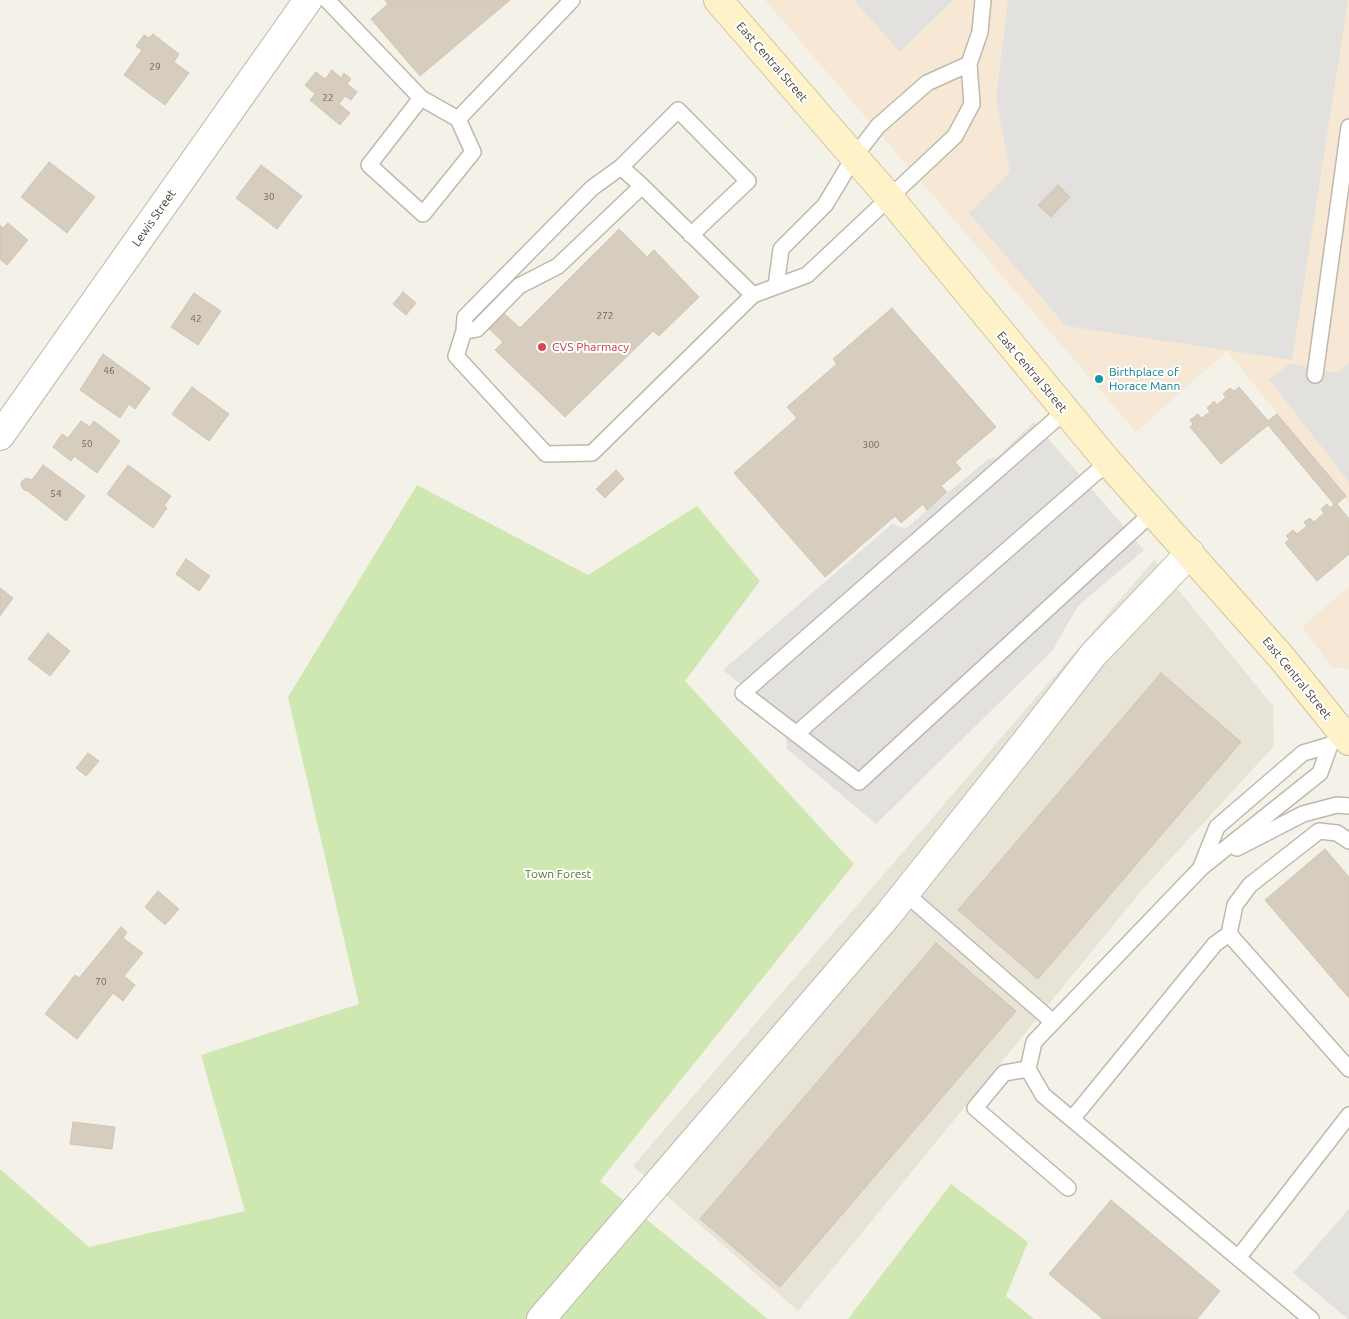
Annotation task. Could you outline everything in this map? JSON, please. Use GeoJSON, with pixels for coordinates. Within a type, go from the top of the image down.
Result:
{"type":"FeatureCollection","features":[{"type":"Feature","properties":{"kind":"main road","name":"East Central Street"},"geometry":{"type":"LineString","coordinates":[[718,0],[888,197],[1108,462],[1282,658],[1343,737]]}},
{"type":"Feature","properties":{"kind":"street","name":"Lewis Street"},"geometry":{"type":"LineString","coordinates":[[0,436],[308,0]]}},
{"type":"Feature","properties":{"kind":"street"},"geometry":{"type":"LineString","coordinates":[[541,1319],[905,893],[1093,654],[1190,553]]}},
{"type":"Feature","properties":{"kind":"lane"},"geometry":{"type":"LineString","coordinates":[[327,0],[421,98],[458,119],[473,152],[422,214],[369,165],[421,98]]}},
{"type":"Feature","properties":{"kind":"lane"},"geometry":{"type":"LineString","coordinates":[[458,119],[572,0]]}},
{"type":"Feature","properties":{"kind":"lane"},"geometry":{"type":"LineString","coordinates":[[691,235],[748,181],[678,110],[621,167],[592,188],[465,318],[464,331],[456,356],[546,454],[592,453],[753,296],[807,274],[956,136],[972,104],[969,64],[980,32],[983,0]]}},
{"type":"Feature","properties":{"kind":"lane"},"geometry":{"type":"LineString","coordinates":[[776,286],[782,249],[825,205],[854,157],[878,126],[927,83],[969,64]]}},
{"type":"Feature","properties":{"kind":"lane"},"geometry":{"type":"LineString","coordinates":[[1315,375],[1349,127]]}},
{"type":"Feature","properties":{"kind":"lane"},"geometry":{"type":"LineString","coordinates":[[621,167],[753,296]]}},
{"type":"Feature","properties":{"kind":"lane"},"geometry":{"type":"LineString","coordinates":[[464,331],[477,329],[519,286],[558,266],[642,186]]}},
{"type":"Feature","properties":{"kind":"lane"},"geometry":{"type":"LineString","coordinates":[[1065,411],[743,694],[859,782],[1152,513]]}},
{"type":"Feature","properties":{"kind":"lane"},"geometry":{"type":"LineString","coordinates":[[796,734],[1108,462]]}},
{"type":"Feature","properties":{"kind":"lane"},"geometry":{"type":"LineString","coordinates":[[1201,868],[1217,827],[1303,753],[1343,737]]}},
{"type":"Feature","properties":{"kind":"lane"},"geometry":{"type":"LineString","coordinates":[[1311,1319],[1043,1095],[1028,1069],[1034,1042],[1201,868],[1320,772],[1343,737]]}},
{"type":"Feature","properties":{"kind":"lane"},"geometry":{"type":"LineString","coordinates":[[1201,868],[1303,814],[1338,805],[1349,806]]}},
{"type":"Feature","properties":{"kind":"lane"},"geometry":{"type":"LineString","coordinates":[[1072,1118],[1215,944],[1228,934],[1234,905],[1250,885],[1319,831],[1338,833],[1349,841]]}},
{"type":"Feature","properties":{"kind":"lane"},"geometry":{"type":"LineString","coordinates":[[905,893],[1053,1022]]}},
{"type":"Feature","properties":{"kind":"lane"},"geometry":{"type":"LineString","coordinates":[[1228,934],[1349,1069]]}},
{"type":"Feature","properties":{"kind":"lane"},"geometry":{"type":"LineString","coordinates":[[1028,1069],[1004,1073],[975,1108],[1068,1188]]}},
{"type":"Feature","properties":{"kind":"lane"},"geometry":{"type":"LineString","coordinates":[[1238,1258],[1349,1115]]}},
{"type":"Feature","properties":{"kind":"shaded area"},"geometry":{"type":"Polygon","coordinates":[[[765,0],[1349,0],[1349,503],[1227,351],[1136,432],[765,0]]]}},
{"type":"Feature","properties":{"kind":"shaded area"},"geometry":{"type":"Polygon","coordinates":[[[854,0],[953,0],[900,52],[854,0]]]}},
{"type":"Feature","properties":{"kind":"shaded area"},"geometry":{"type":"Polygon","coordinates":[[[1008,0],[1348,0],[1292,360],[1066,326],[969,213],[1010,172],[996,98],[1008,0]]]}},
{"type":"Feature","properties":{"kind":"shaded area"},"geometry":{"type":"Polygon","coordinates":[[[1291,363],[1336,373],[1349,363],[1349,482],[1269,379],[1291,363]]]}},
{"type":"Feature","properties":{"kind":"shaded area"},"geometry":{"type":"Polygon","coordinates":[[[1034,422],[1144,550],[1078,606],[1052,651],[876,824],[787,749],[785,720],[723,670],[892,524],[905,529],[988,459],[996,458],[1034,422]]]}},
{"type":"Feature","properties":{"kind":"shaded area"},"geometry":{"type":"Polygon","coordinates":[[[1154,560],[1273,706],[1274,746],[1142,890],[798,1311],[633,1166],[1154,560]]]}},
{"type":"Feature","properties":{"kind":"shaded area"},"geometry":{"type":"Polygon","coordinates":[[[1349,587],[1349,669],[1331,667],[1302,626],[1349,587]]]}},
{"type":"Feature","properties":{"kind":"shaded area"},"geometry":{"type":"Polygon","coordinates":[[[1349,1209],[1349,1319],[1348,1319],[1293,1273],[1349,1209]]]}},
{"type":"Feature","properties":{"kind":"green space","name":"Town Forest"},"geometry":{"type":"Polygon","coordinates":[[[417,485],[588,575],[697,506],[760,581],[685,681],[854,864],[600,1181],[768,1319],[0,1319],[0,1169],[89,1247],[245,1211],[201,1055],[359,1004],[288,697],[417,485]]]}},
{"type":"Feature","properties":{"kind":"green space"},"geometry":{"type":"Polygon","coordinates":[[[951,1184],[1028,1242],[1006,1296],[1034,1319],[848,1319],[951,1184]]]}},
{"type":"Feature","properties":{"kind":"building"},"geometry":{"type":"Polygon","coordinates":[[[385,0],[510,0],[420,76],[371,19],[388,4],[385,0]]]}},
{"type":"Feature","properties":{"kind":"building"},"geometry":{"type":"Polygon","coordinates":[[[153,34],[179,54],[174,62],[189,73],[165,105],[124,75],[142,50],[136,46],[144,35],[149,38],[153,34]]]}},
{"type":"Feature","properties":{"kind":"building"},"geometry":{"type":"Polygon","coordinates":[[[332,70],[341,78],[344,73],[351,79],[347,84],[357,92],[351,100],[345,96],[339,104],[350,113],[340,125],[310,100],[315,94],[305,85],[316,72],[325,79],[332,70]]]}},
{"type":"Feature","properties":{"kind":"building"},"geometry":{"type":"Polygon","coordinates":[[[49,162],[95,197],[67,233],[21,197],[49,162]]]}},
{"type":"Feature","properties":{"kind":"building"},"geometry":{"type":"Polygon","coordinates":[[[261,165],[302,196],[277,229],[236,198],[261,165]]]}},
{"type":"Feature","properties":{"kind":"building"},"geometry":{"type":"Polygon","coordinates":[[[1058,185],[1070,197],[1051,217],[1038,205],[1058,185]]]}},
{"type":"Feature","properties":{"kind":"building"},"geometry":{"type":"Polygon","coordinates":[[[8,223],[28,240],[7,265],[0,259],[0,225],[3,228],[8,223]]]}},
{"type":"Feature","properties":{"kind":"building","name":"CVS Pharmacy"},"geometry":{"type":"Polygon","coordinates":[[[619,229],[647,257],[654,250],[699,297],[659,336],[653,331],[565,417],[495,350],[503,342],[484,324],[499,309],[520,328],[619,229]]]}},
{"type":"Feature","properties":{"kind":"building"},"geometry":{"type":"Polygon","coordinates":[[[403,292],[416,303],[406,315],[393,304],[403,292]]]}},
{"type":"Feature","properties":{"kind":"building"},"geometry":{"type":"Polygon","coordinates":[[[194,293],[221,311],[198,345],[171,327],[194,293]]]}},
{"type":"Feature","properties":{"kind":"building"},"geometry":{"type":"Polygon","coordinates":[[[892,308],[996,427],[955,462],[961,469],[941,486],[947,492],[927,510],[923,504],[901,523],[895,516],[825,577],[734,473],[797,418],[787,407],[837,364],[833,359],[892,308]]]}},
{"type":"Feature","properties":{"kind":"building"},"geometry":{"type":"Polygon","coordinates":[[[103,354],[150,388],[135,409],[129,404],[120,418],[80,390],[103,354]]]}},
{"type":"Feature","properties":{"kind":"building"},"geometry":{"type":"Polygon","coordinates":[[[192,387],[229,414],[209,441],[172,414],[192,387]]]}},
{"type":"Feature","properties":{"kind":"building"},"geometry":{"type":"Polygon","coordinates":[[[1239,387],[1268,421],[1277,414],[1346,496],[1337,504],[1349,519],[1349,554],[1317,581],[1285,543],[1289,539],[1286,536],[1293,530],[1297,534],[1307,526],[1304,522],[1310,518],[1314,522],[1324,513],[1321,509],[1327,504],[1330,508],[1334,504],[1268,425],[1221,464],[1190,427],[1193,424],[1190,420],[1198,414],[1201,418],[1210,412],[1207,408],[1214,401],[1217,405],[1226,397],[1223,394],[1230,388],[1234,391],[1239,387]]]}},
{"type":"Feature","properties":{"kind":"building"},"geometry":{"type":"Polygon","coordinates":[[[81,421],[90,427],[94,421],[120,441],[97,473],[74,456],[71,461],[53,447],[62,434],[68,438],[81,421]]]}},
{"type":"Feature","properties":{"kind":"building"},"geometry":{"type":"Polygon","coordinates":[[[43,465],[85,496],[66,521],[21,486],[22,481],[26,478],[32,480],[43,465]]]}},
{"type":"Feature","properties":{"kind":"building"},"geometry":{"type":"Polygon","coordinates":[[[128,465],[171,496],[164,506],[167,508],[153,528],[107,494],[128,465]]]}},
{"type":"Feature","properties":{"kind":"building"},"geometry":{"type":"Polygon","coordinates":[[[616,470],[624,479],[605,498],[596,489],[616,470]]]}},
{"type":"Feature","properties":{"kind":"building"},"geometry":{"type":"Polygon","coordinates":[[[186,559],[210,576],[199,591],[176,574],[186,559]]]}},
{"type":"Feature","properties":{"kind":"building"},"geometry":{"type":"Polygon","coordinates":[[[0,588],[13,598],[0,616],[0,588]]]}},
{"type":"Feature","properties":{"kind":"building"},"geometry":{"type":"Polygon","coordinates":[[[48,633],[70,651],[50,676],[28,659],[48,633]]]}},
{"type":"Feature","properties":{"kind":"building"},"geometry":{"type":"Polygon","coordinates":[[[1161,673],[1241,742],[1038,979],[958,910],[1161,673]]]}},
{"type":"Feature","properties":{"kind":"building"},"geometry":{"type":"Polygon","coordinates":[[[88,753],[99,761],[86,776],[76,768],[88,753]]]}},
{"type":"Feature","properties":{"kind":"building"},"geometry":{"type":"Polygon","coordinates":[[[1325,849],[1349,877],[1349,998],[1265,900],[1325,849]]]}},
{"type":"Feature","properties":{"kind":"building"},"geometry":{"type":"Polygon","coordinates":[[[158,891],[179,909],[165,925],[145,907],[158,891]]]}},
{"type":"Feature","properties":{"kind":"building"},"geometry":{"type":"Polygon","coordinates":[[[121,927],[127,932],[123,938],[143,953],[124,976],[135,985],[123,1001],[113,993],[77,1039],[45,1014],[75,975],[79,978],[121,927]]]}},
{"type":"Feature","properties":{"kind":"building"},"geometry":{"type":"Polygon","coordinates":[[[936,943],[1016,1011],[780,1287],[700,1219],[936,943]]]}},
{"type":"Feature","properties":{"kind":"building"},"geometry":{"type":"Polygon","coordinates":[[[73,1122],[115,1127],[112,1149],[70,1144],[73,1122]]]}},
{"type":"Feature","properties":{"kind":"building"},"geometry":{"type":"Polygon","coordinates":[[[1111,1200],[1220,1291],[1197,1319],[1103,1319],[1049,1274],[1111,1200]]]}},
{"type":"Feature","properties":{"kind":"place","name":"CVS Pharmacy"},"geometry":{"type":"Point","coordinates":[542,347]}},
{"type":"Feature","properties":{"kind":"place","name":"Birthplace of Horace Mann"},"geometry":{"type":"Point","coordinates":[1099,379]}}]}
